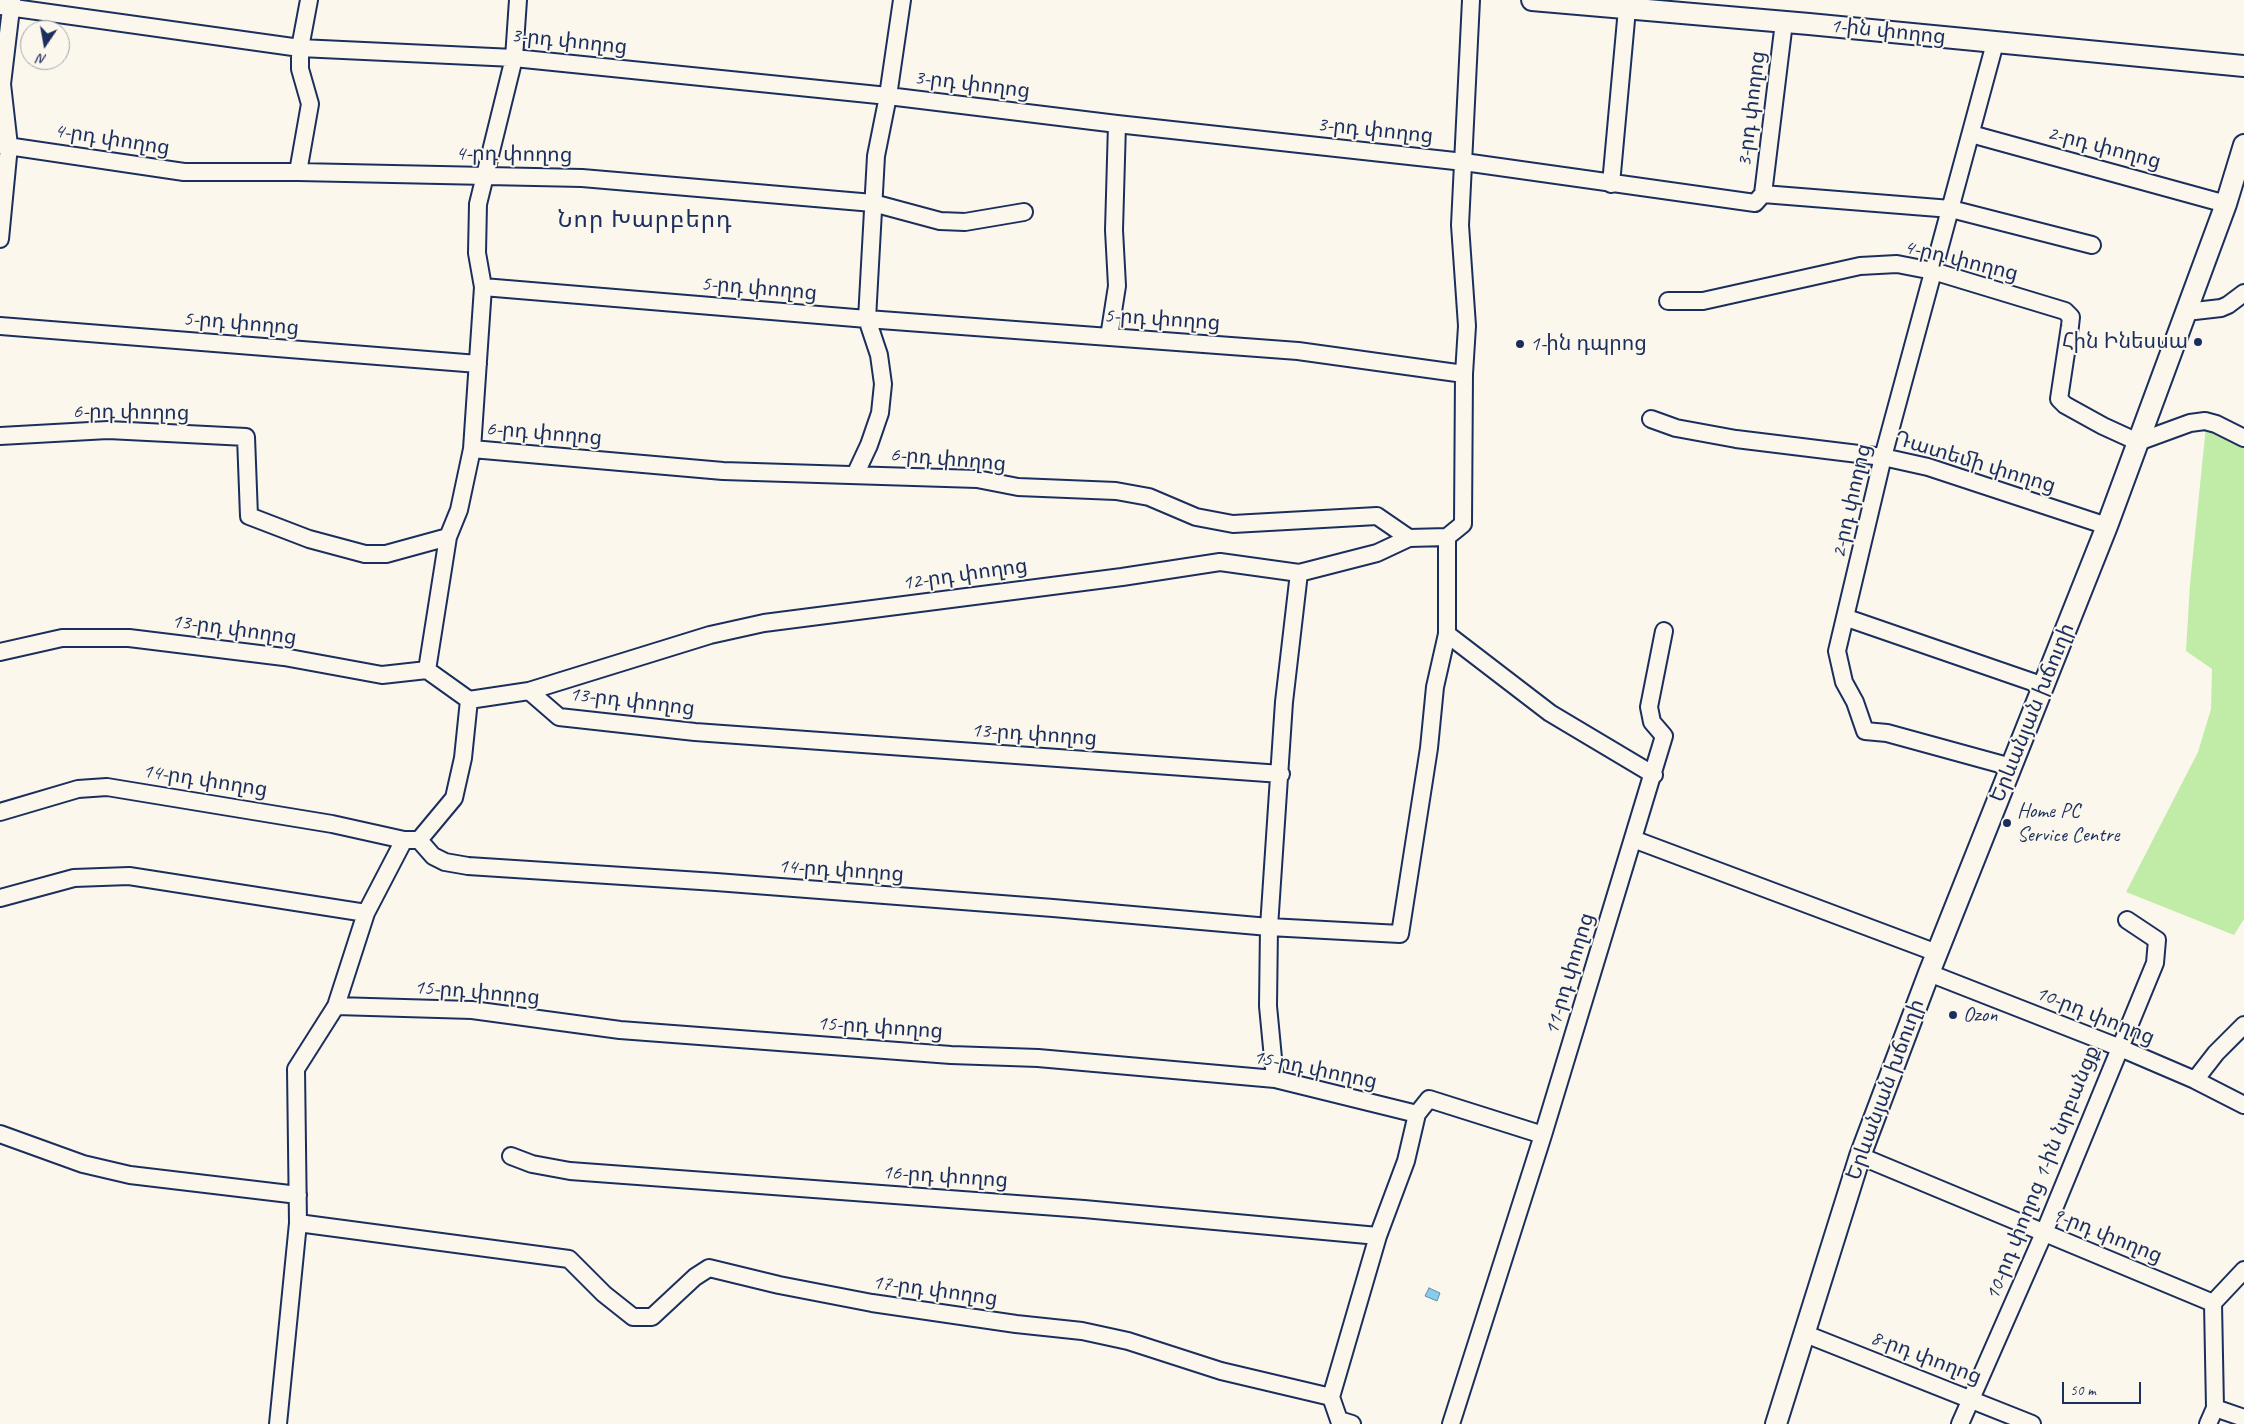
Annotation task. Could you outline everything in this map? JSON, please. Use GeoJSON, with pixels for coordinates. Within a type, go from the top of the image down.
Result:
{"type":"FeatureCollection","features":[{"type":"Feature","properties":{"kind":"main road","name":"1-ին փողոց"},"geometry":{"type":"LineString","coordinates":[[1532,0],[2244,66]]}},
{"type":"Feature","properties":{"kind":"main road","name":"Երևանյան խճուղի"},"geometry":{"type":"LineString","coordinates":[[1776,1424],[1860,1156],[1929,973],[2108,526],[2226,204],[2244,145]]}},
{"type":"Feature","properties":{"kind":"street"},"geometry":{"type":"LineString","coordinates":[[298,172],[310,104],[300,69],[300,48],[309,0]]}},
{"type":"Feature","properties":{"kind":"street"},"geometry":{"type":"LineString","coordinates":[[518,0],[514,58],[478,204],[477,253],[483,287],[472,449],[459,510],[448,537],[427,670],[469,700],[528,691]]}},
{"type":"Feature","properties":{"kind":"street"},"geometry":{"type":"LineString","coordinates":[[855,475],[869,445],[880,413],[883,384],[879,355],[867,319],[876,156],[888,96],[902,0]]}},
{"type":"Feature","properties":{"kind":"street"},"geometry":{"type":"LineString","coordinates":[[1409,538],[1447,537],[1462,524],[1464,374],[1467,326],[1460,225],[1471,0]]}},
{"type":"Feature","properties":{"kind":"street"},"geometry":{"type":"LineString","coordinates":[[0,238],[5,145],[2,84],[7,5]]}},
{"type":"Feature","properties":{"kind":"street","name":"3-րդ փողոց"},"geometry":{"type":"LineString","coordinates":[[7,5],[300,48],[514,58],[888,96],[1117,124],[1464,162],[1611,184],[1755,202],[1763,194],[1784,22]]}},
{"type":"Feature","properties":{"kind":"street"},"geometry":{"type":"LineString","coordinates":[[1611,184],[1627,9]]}},
{"type":"Feature","properties":{"kind":"street","name":"2-րդ փողոց"},"geometry":{"type":"LineString","coordinates":[[1995,43],[1883,457],[1847,618],[1837,651],[1844,682],[1855,702],[1865,731],[1887,732],[2011,767]]}},
{"type":"Feature","properties":{"kind":"street"},"geometry":{"type":"LineString","coordinates":[[1109,337],[1117,286],[1114,230],[1117,124]]}},
{"type":"Feature","properties":{"kind":"street","name":"2-րդ փողոց"},"geometry":{"type":"LineString","coordinates":[[1971,134],[2226,204]]}},
{"type":"Feature","properties":{"kind":"street","name":"4-րդ փողոց"},"geometry":{"type":"LineString","coordinates":[[5,145],[184,172],[298,172],[582,178],[873,203],[940,221],[965,222],[1024,212]]}},
{"type":"Feature","properties":{"kind":"street"},"geometry":{"type":"LineString","coordinates":[[1763,194],[1950,209],[2092,245]]}},
{"type":"Feature","properties":{"kind":"street","name":"4-րդ փողոց"},"geometry":{"type":"LineString","coordinates":[[1668,301],[1703,300],[1860,266],[1897,264],[1933,271],[2065,312],[2071,317],[2059,399],[2065,406],[2138,442]]}},
{"type":"Feature","properties":{"kind":"street","name":"5-րդ փողոց"},"geometry":{"type":"LineString","coordinates":[[483,287],[867,319],[1298,351],[1464,374]]}},
{"type":"Feature","properties":{"kind":"street"},"geometry":{"type":"LineString","coordinates":[[2186,312],[2221,308],[2244,293]]}},
{"type":"Feature","properties":{"kind":"street","name":"5-րդ փողոց"},"geometry":{"type":"LineString","coordinates":[[0,326],[478,364]]}},
{"type":"Feature","properties":{"kind":"street","name":"Դատեմի փողոց"},"geometry":{"type":"LineString","coordinates":[[1651,419],[1676,428],[1736,439],[1883,457],[1928,468],[2108,526]]}},
{"type":"Feature","properties":{"kind":"street"},"geometry":{"type":"LineString","coordinates":[[2138,442],[2190,423],[2205,421],[2216,424],[2244,438]]}},
{"type":"Feature","properties":{"kind":"street","name":"6-րդ փողոց"},"geometry":{"type":"LineString","coordinates":[[0,436],[108,430],[246,437],[249,516],[309,539],[365,554],[386,554],[448,537]]}},
{"type":"Feature","properties":{"kind":"street","name":"6-րդ փողոց"},"geometry":{"type":"LineString","coordinates":[[472,449],[723,471],[977,479],[1018,487],[1116,491],[1150,497],[1196,517],[1233,524],[1377,516],[1409,538]]}},
{"type":"Feature","properties":{"kind":"street"},"geometry":{"type":"LineString","coordinates":[[1447,537],[1447,634],[1550,713],[1654,775]]}},
{"type":"Feature","properties":{"kind":"street","name":"12-րդ փողոց"},"geometry":{"type":"LineString","coordinates":[[528,691],[710,635],[764,623],[1122,577],[1220,562],[1298,573],[1377,553],[1409,538]]}},
{"type":"Feature","properties":{"kind":"street"},"geometry":{"type":"LineString","coordinates":[[1275,1079],[1268,1006],[1269,927],[1281,774],[1284,702],[1298,573]]}},
{"type":"Feature","properties":{"kind":"street"},"geometry":{"type":"LineString","coordinates":[[1847,618],[2044,686]]}},
{"type":"Feature","properties":{"kind":"street","name":"11-րդ փողոց"},"geometry":{"type":"LineString","coordinates":[[1451,1424],[1543,1135],[1654,775],[1664,736],[1652,722],[1649,707],[1664,631]]}},
{"type":"Feature","properties":{"kind":"street","name":"14-րդ փողոց"},"geometry":{"type":"LineString","coordinates":[[0,812],[78,789],[107,786],[332,824],[412,840],[433,856],[445,862],[468,866],[1003,904],[1269,927],[1400,934],[1429,748],[1435,687],[1447,634]]}},
{"type":"Feature","properties":{"kind":"street","name":"13-րդ փողոց"},"geometry":{"type":"LineString","coordinates":[[0,652],[62,638],[129,638],[284,657],[382,675],[427,670]]}},
{"type":"Feature","properties":{"kind":"street","name":"13-րդ փողոց"},"geometry":{"type":"LineString","coordinates":[[528,691],[559,717],[676,730],[1281,774]]}},
{"type":"Feature","properties":{"kind":"street"},"geometry":{"type":"LineString","coordinates":[[281,1424],[298,1223],[296,1069],[336,1006],[366,913],[412,840],[454,798],[463,758],[469,700]]}},
{"type":"Feature","properties":{"kind":"street"},"geometry":{"type":"LineString","coordinates":[[1633,839],[1937,953]]}},
{"type":"Feature","properties":{"kind":"street"},"geometry":{"type":"LineString","coordinates":[[0,898],[74,878],[128,876],[366,913]]}},
{"type":"Feature","properties":{"kind":"street","name":"10-րդ փողոց 1-ին նրբանցք"},"geometry":{"type":"LineString","coordinates":[[1960,1424],[2044,1233],[2118,1047],[2154,963],[2157,940],[2127,920]]}},
{"type":"Feature","properties":{"kind":"street","name":"10-րդ փողոց"},"geometry":{"type":"LineString","coordinates":[[1929,973],[2118,1047],[2195,1080],[2244,1105]]}},
{"type":"Feature","properties":{"kind":"street","name":"15-րդ փողոց"},"geometry":{"type":"LineString","coordinates":[[336,1006],[472,1010],[620,1030],[942,1054],[1038,1058],[1275,1079],[1417,1114]]}},
{"type":"Feature","properties":{"kind":"street"},"geometry":{"type":"LineString","coordinates":[[2195,1080],[2216,1053],[2244,1025]]}},
{"type":"Feature","properties":{"kind":"street"},"geometry":{"type":"LineString","coordinates":[[1352,1424],[1339,1420],[1330,1397],[1378,1236],[1406,1161],[1417,1114],[1429,1099],[1543,1135]]}},
{"type":"Feature","properties":{"kind":"street"},"geometry":{"type":"LineString","coordinates":[[0,1134],[83,1164],[130,1175],[298,1196]]}},
{"type":"Feature","properties":{"kind":"street","name":"16-րդ փողոց"},"geometry":{"type":"LineString","coordinates":[[511,1156],[532,1164],[570,1171],[1084,1209],[1378,1236]]}},
{"type":"Feature","properties":{"kind":"street","name":"9-րդ փողոց"},"geometry":{"type":"LineString","coordinates":[[1860,1156],[2213,1303]]}},
{"type":"Feature","properties":{"kind":"street","name":"17-րդ փողոց"},"geometry":{"type":"LineString","coordinates":[[298,1223],[569,1259],[604,1294],[633,1317],[652,1317],[695,1277],[709,1268],[779,1285],[872,1304],[1082,1331],[1128,1341],[1221,1371],[1330,1397]]}},
{"type":"Feature","properties":{"kind":"street"},"geometry":{"type":"LineString","coordinates":[[2208,1424],[2215,1408],[2213,1303],[2244,1270]]}},
{"type":"Feature","properties":{"kind":"street","name":"8-րդ փողոց"},"geometry":{"type":"LineString","coordinates":[[1803,1333],[1971,1398],[2032,1424]]}},
{"type":"Feature","properties":{"kind":"street"},"geometry":{"type":"LineString","coordinates":[[2215,1408],[2244,1418]]}},
{"type":"Feature","properties":{"kind":"green space"},"geometry":{"type":"Polygon","coordinates":[[[2206,426],[2244,444],[2244,919],[2234,935],[2126,892],[2198,752],[2211,709],[2212,669],[2186,651],[2190,584],[2206,426]]]}},
{"type":"Feature","properties":{"kind":"water"},"geometry":{"type":"Polygon","coordinates":[[[1429,1288],[1440,1293],[1437,1301],[1425,1296],[1429,1288]]]}},
{"type":"Feature","properties":{"kind":"place","name":"Հին Ինեսսա"},"geometry":{"type":"Point","coordinates":[2198,342]}},
{"type":"Feature","properties":{"kind":"place","name":"1-ին դպրոց"},"geometry":{"type":"Point","coordinates":[1520,344]}},
{"type":"Feature","properties":{"kind":"place","name":"Home PC Service Centre"},"geometry":{"type":"Point","coordinates":[2007,823]}},
{"type":"Feature","properties":{"kind":"place","name":"Ozon"},"geometry":{"type":"Point","coordinates":[1953,1015]}},
{"type":"Feature","properties":{"kind":"district","name":"Նոր Խարբերդ"},"geometry":{"type":"Point","coordinates":[645,221]}}]}
